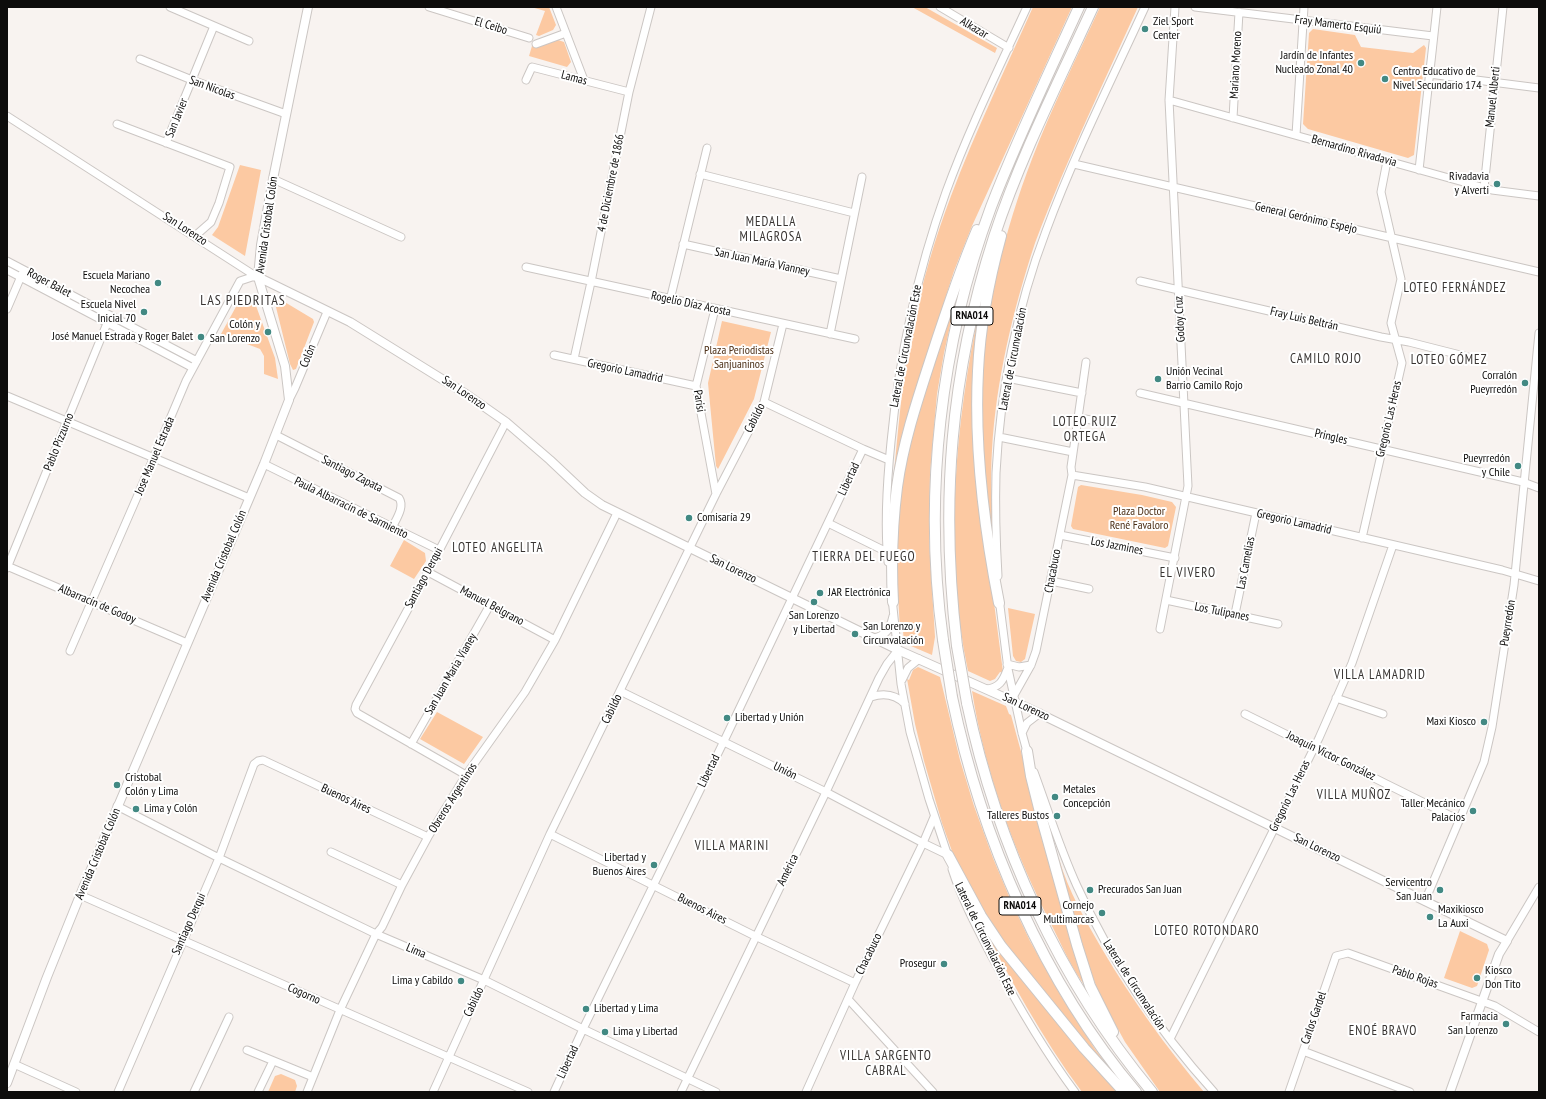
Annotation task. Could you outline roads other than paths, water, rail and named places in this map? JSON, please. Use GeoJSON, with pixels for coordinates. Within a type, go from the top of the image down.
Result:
{"type":"FeatureCollection","features":[{"type":"Feature","properties":{"kind":"highway","name":"RNA014"},"geometry":{"type":"LineString","coordinates":[[1079,7],[1008,165],[989,214],[968,280],[954,336],[944,397],[938,457],[935,526],[938,584],[943,640],[952,697],[964,751],[978,798],[998,853],[1017,898],[1044,954],[1073,1004],[1106,1053],[1136,1092]]}},
{"type":"Feature","properties":{"kind":"highway","name":"RNA014"},"geometry":{"type":"LineString","coordinates":[[1093,7],[1024,159],[1000,220],[984,271],[968,331],[957,394],[950,460],[948,532],[950,584],[957,646],[967,703],[978,751],[994,805],[1009,847],[1028,892],[1055,947],[1074,981],[1098,1020],[1152,1092]]}},
{"type":"Feature","properties":{"kind":"highway"},"geometry":{"type":"LineString","coordinates":[[999,603],[990,559],[980,470],[977,420],[978,369],[984,315],[995,261],[1024,159]]}},
{"type":"Feature","properties":{"kind":"highway"},"geometry":{"type":"LineString","coordinates":[[893,602],[891,558],[892,530],[898,481],[906,440],[951,295],[968,250],[1008,165]]}},
{"type":"Feature","properties":{"kind":"highway"},"geometry":{"type":"LineString","coordinates":[[1027,751],[1031,776],[1040,812],[1076,945],[1090,986],[1098,1004],[1130,1064]]}},
{"type":"Feature","properties":{"kind":"highway"},"geometry":{"type":"LineString","coordinates":[[948,855],[981,916],[1002,946],[1084,1048],[1124,1092]]}},
{"type":"Feature","properties":{"kind":"main road","name":"Avenida Cristobal Colón"},"geometry":{"type":"LineString","coordinates":[[7,1083],[80,895],[264,464],[289,400],[285,366],[258,277],[261,245],[273,179],[308,7]]}},
{"type":"Feature","properties":{"kind":"main road","name":"San Lorenzo"},"geometry":{"type":"LineString","coordinates":[[258,277],[350,322],[466,394],[506,422],[550,460],[585,494],[617,513],[898,650],[986,689],[1014,699],[1274,828],[1507,941]]}},
{"type":"Feature","properties":{"kind":"main road"},"geometry":{"type":"LineString","coordinates":[[1450,1092],[1499,954],[1507,941]]}},
{"type":"Feature","properties":{"kind":"street"},"geometry":{"type":"LineString","coordinates":[[170,7],[250,41]]}},
{"type":"Feature","properties":{"kind":"street","name":"El Ceibo"},"geometry":{"type":"LineString","coordinates":[[429,7],[529,38]]}},
{"type":"Feature","properties":{"kind":"street"},"geometry":{"type":"LineString","coordinates":[[556,7],[584,80]]}},
{"type":"Feature","properties":{"kind":"street","name":"4 de Diciembre de 1866"},"geometry":{"type":"LineString","coordinates":[[574,359],[629,92],[651,7]]}},
{"type":"Feature","properties":{"kind":"street","name":"Alkazar"},"geometry":{"type":"LineString","coordinates":[[940,7],[1009,48]]}},
{"type":"Feature","properties":{"kind":"street","name":"Lateral de Circunvalación Este"},"geometry":{"type":"LineString","coordinates":[[1027,7],[955,169],[939,212],[919,278],[903,351],[894,411],[889,460],[886,522],[887,552],[893,602],[893,616],[896,625],[901,684],[905,704],[918,761],[954,877],[965,903],[1006,983],[1031,1027],[1075,1092]]}},
{"type":"Feature","properties":{"kind":"street","name":"Lateral de Circunvalación"},"geometry":{"type":"LineString","coordinates":[[1145,7],[1045,232],[1034,264],[1016,334],[1007,378],[999,437],[997,467],[996,510],[999,603],[1007,666],[1022,733],[1061,848],[1076,886],[1117,962],[1145,1004],[1170,1039],[1214,1092]]}},
{"type":"Feature","properties":{"kind":"street","name":"Godoy Cruz"},"geometry":{"type":"LineString","coordinates":[[1160,629],[1188,486],[1169,100],[1175,7]]}},
{"type":"Feature","properties":{"kind":"street","name":"Fray Mamerto Esquiú"},"geometry":{"type":"LineString","coordinates":[[1195,7],[1433,36]]}},
{"type":"Feature","properties":{"kind":"street"},"geometry":{"type":"LineString","coordinates":[[1296,135],[1304,7]]}},
{"type":"Feature","properties":{"kind":"street"},"geometry":{"type":"LineString","coordinates":[[1419,170],[1436,7]]}},
{"type":"Feature","properties":{"kind":"street","name":"Manuel Alberti"},"geometry":{"type":"LineString","coordinates":[[1484,188],[1503,7]]}},
{"type":"Feature","properties":{"kind":"street","name":"Mariano Moreno"},"geometry":{"type":"LineString","coordinates":[[1233,118],[1239,12]]}},
{"type":"Feature","properties":{"kind":"street","name":"San Javier"},"geometry":{"type":"LineString","coordinates":[[166,143],[214,26]]}},
{"type":"Feature","properties":{"kind":"street"},"geometry":{"type":"LineString","coordinates":[[536,44],[566,33]]}},
{"type":"Feature","properties":{"kind":"street","name":"San Nicolas"},"geometry":{"type":"LineString","coordinates":[[140,59],[192,80],[286,114]]}},
{"type":"Feature","properties":{"kind":"street","name":"Lamas"},"geometry":{"type":"LineString","coordinates":[[526,80],[532,67],[629,92]]}},
{"type":"Feature","properties":{"kind":"street"},"geometry":{"type":"LineString","coordinates":[[1429,74],[1539,88]]}},
{"type":"Feature","properties":{"kind":"street","name":"Bernardino Rivadavia"},"geometry":{"type":"LineString","coordinates":[[1169,100],[1484,188],[1539,196]]}},
{"type":"Feature","properties":{"kind":"street","name":"San Lorenzo"},"geometry":{"type":"LineString","coordinates":[[7,116],[258,277]]}},
{"type":"Feature","properties":{"kind":"street"},"geometry":{"type":"LineString","coordinates":[[118,124],[230,167],[219,203],[211,222],[195,236]]}},
{"type":"Feature","properties":{"kind":"street"},"geometry":{"type":"LineString","coordinates":[[670,300],[707,148]]}},
{"type":"Feature","properties":{"kind":"street","name":"Gregorio Las Heras"},"geometry":{"type":"LineString","coordinates":[[1362,538],[1402,363],[1391,323],[1401,279],[1381,192],[1387,161]]}},
{"type":"Feature","properties":{"kind":"street","name":"General Gerónimo Espejo"},"geometry":{"type":"LineString","coordinates":[[1074,164],[1539,272]]}},
{"type":"Feature","properties":{"kind":"street"},"geometry":{"type":"LineString","coordinates":[[700,174],[854,213]]}},
{"type":"Feature","properties":{"kind":"street"},"geometry":{"type":"LineString","coordinates":[[830,334],[862,177]]}},
{"type":"Feature","properties":{"kind":"street"},"geometry":{"type":"LineString","coordinates":[[273,179],[401,237]]}},
{"type":"Feature","properties":{"kind":"street","name":"San Juan María Vianney"},"geometry":{"type":"LineString","coordinates":[[683,244],[841,279]]}},
{"type":"Feature","properties":{"kind":"street","name":"Roger Balet"},"geometry":{"type":"LineString","coordinates":[[7,261],[110,316],[195,364]]}},
{"type":"Feature","properties":{"kind":"street","name":"Rogelio Díaz Acosta"},"geometry":{"type":"LineString","coordinates":[[526,267],[670,300],[855,339]]}},
{"type":"Feature","properties":{"kind":"street","name":"Roger Balet"},"geometry":{"type":"LineString","coordinates":[[7,270],[107,323],[195,364]]}},
{"type":"Feature","properties":{"kind":"street"},"geometry":{"type":"LineString","coordinates":[[7,309],[23,270]]}},
{"type":"Feature","properties":{"kind":"street","name":"Jose Manuel Estrada"},"geometry":{"type":"LineString","coordinates":[[70,651],[186,381],[240,281],[252,277],[258,277]]}},
{"type":"Feature","properties":{"kind":"street","name":"Fray Luis Beltrán"},"geometry":{"type":"LineString","coordinates":[[1140,281],[1468,357]]}},
{"type":"Feature","properties":{"kind":"street","name":"Parisi"},"geometry":{"type":"LineString","coordinates":[[715,309],[696,386],[716,494]]}},
{"type":"Feature","properties":{"kind":"street","name":"Colón"},"geometry":{"type":"LineString","coordinates":[[289,400],[327,312]]}},
{"type":"Feature","properties":{"kind":"street","name":"Pablo Pizzurno"},"geometry":{"type":"LineString","coordinates":[[7,567],[110,316]]}},
{"type":"Feature","properties":{"kind":"street","name":"Cabildo"},"geometry":{"type":"LineString","coordinates":[[434,1092],[550,834],[716,494],[764,402],[783,324]]}},
{"type":"Feature","properties":{"kind":"street","name":"Pueyrredón"},"geometry":{"type":"LineString","coordinates":[[1425,901],[1484,762],[1489,742],[1515,574],[1539,333]]}},
{"type":"Feature","properties":{"kind":"street","name":"Gregorio Lamadrid"},"geometry":{"type":"LineString","coordinates":[[554,355],[696,386]]}},
{"type":"Feature","properties":{"kind":"street","name":"Chacabuco"},"geometry":{"type":"LineString","coordinates":[[1014,699],[1031,665],[1036,651],[1051,581],[1072,475],[1071,468],[1086,362]]}},
{"type":"Feature","properties":{"kind":"street"},"geometry":{"type":"LineString","coordinates":[[1007,378],[1082,393]]}},
{"type":"Feature","properties":{"kind":"street","name":"Pringles"},"geometry":{"type":"LineString","coordinates":[[1140,393],[1523,482],[1539,488]]}},
{"type":"Feature","properties":{"kind":"street"},"geometry":{"type":"LineString","coordinates":[[7,396],[66,423],[249,498]]}},
{"type":"Feature","properties":{"kind":"street"},"geometry":{"type":"LineString","coordinates":[[764,402],[889,460]]}},
{"type":"Feature","properties":{"kind":"street"},"geometry":{"type":"LineString","coordinates":[[1078,418],[1112,423]]}},
{"type":"Feature","properties":{"kind":"street","name":"Santiago Derqui"},"geometry":{"type":"LineString","coordinates":[[411,744],[357,713],[355,709],[356,705],[428,572],[506,422]]}},
{"type":"Feature","properties":{"kind":"street","name":"Santiago Zapata"},"geometry":{"type":"LineString","coordinates":[[276,435],[399,498],[402,502],[401,508],[392,528]]}},
{"type":"Feature","properties":{"kind":"street"},"geometry":{"type":"LineString","coordinates":[[999,437],[1073,452]]}},
{"type":"Feature","properties":{"kind":"street","name":"Libertad"},"geometry":{"type":"LineString","coordinates":[[554,1092],[863,449]]}},
{"type":"Feature","properties":{"kind":"street","name":"Paula Albarracín de Sarmiento"},"geometry":{"type":"LineString","coordinates":[[264,464],[439,550]]}},
{"type":"Feature","properties":{"kind":"street","name":"Gregorio Lamadrid"},"geometry":{"type":"LineString","coordinates":[[1072,475],[1145,487],[1515,574],[1539,581]]}},
{"type":"Feature","properties":{"kind":"street","name":"Obreros Argentinos"},"geometry":{"type":"LineString","coordinates":[[307,1092],[340,1010],[376,934],[382,927],[402,885],[428,837],[466,775],[525,692],[555,640],[617,513]]}},
{"type":"Feature","properties":{"kind":"street","name":"Las Camelias"},"geometry":{"type":"LineString","coordinates":[[1235,614],[1256,513]]}},
{"type":"Feature","properties":{"kind":"street"},"geometry":{"type":"LineString","coordinates":[[828,523],[887,552]]}},
{"type":"Feature","properties":{"kind":"street","name":"Los Jazmines"},"geometry":{"type":"LineString","coordinates":[[1060,535],[1175,558]]}},
{"type":"Feature","properties":{"kind":"street","name":"Gregorio Las Heras"},"geometry":{"type":"LineString","coordinates":[[1170,1039],[1314,748],[1352,663],[1393,545]]}},
{"type":"Feature","properties":{"kind":"street","name":"Albarracín de Godoy"},"geometry":{"type":"LineString","coordinates":[[7,567],[187,643]]}},
{"type":"Feature","properties":{"kind":"street","name":"Manuel Belgrano"},"geometry":{"type":"LineString","coordinates":[[428,572],[555,640]]}},
{"type":"Feature","properties":{"kind":"street"},"geometry":{"type":"LineString","coordinates":[[1051,581],[1089,589]]}},
{"type":"Feature","properties":{"kind":"street","name":"Los Tulipanes"},"geometry":{"type":"LineString","coordinates":[[1166,600],[1278,624]]}},
{"type":"Feature","properties":{"kind":"street","name":"San Juan Maria Vianey"},"geometry":{"type":"LineString","coordinates":[[411,744],[490,605]]}},
{"type":"Feature","properties":{"kind":"street"},"geometry":{"type":"LineString","coordinates":[[874,638],[882,636],[888,632],[893,616]]}},
{"type":"Feature","properties":{"kind":"street","name":"América"},"geometry":{"type":"LineString","coordinates":[[681,1092],[826,792],[870,697],[887,664],[898,650]]}},
{"type":"Feature","properties":{"kind":"street"},"geometry":{"type":"LineString","coordinates":[[901,684],[906,670],[918,659]]}},
{"type":"Feature","properties":{"kind":"street"},"geometry":{"type":"LineString","coordinates":[[986,689],[999,685],[1004,678],[1007,666],[1019,667],[1031,665]]}},
{"type":"Feature","properties":{"kind":"street","name":"Unión"},"geometry":{"type":"LineString","coordinates":[[620,691],[724,741],[948,855]]}},
{"type":"Feature","properties":{"kind":"street"},"geometry":{"type":"LineString","coordinates":[[870,697],[884,694],[898,698],[905,704]]}},
{"type":"Feature","properties":{"kind":"street"},"geometry":{"type":"LineString","coordinates":[[1336,698],[1383,714]]}},
{"type":"Feature","properties":{"kind":"street"},"geometry":{"type":"LineString","coordinates":[[1022,733],[1027,723],[1040,713]]}},
{"type":"Feature","properties":{"kind":"street","name":"Joaquín Víctor González"},"geometry":{"type":"LineString","coordinates":[[1245,714],[1460,820]]}},
{"type":"Feature","properties":{"kind":"street"},"geometry":{"type":"LineString","coordinates":[[411,744],[466,775]]}},
{"type":"Feature","properties":{"kind":"street","name":"Santiago Derqui"},"geometry":{"type":"LineString","coordinates":[[118,1092],[218,858],[254,764],[263,760]]}},
{"type":"Feature","properties":{"kind":"street","name":"Buenos Aires"},"geometry":{"type":"LineString","coordinates":[[263,760],[428,837]]}},
{"type":"Feature","properties":{"kind":"street","name":"Lima"},"geometry":{"type":"LineString","coordinates":[[117,806],[218,858],[376,934],[484,980],[716,1092]]}},
{"type":"Feature","properties":{"kind":"street","name":"Chacabuco"},"geometry":{"type":"LineString","coordinates":[[806,1092],[855,983],[923,843],[934,816]]}},
{"type":"Feature","properties":{"kind":"street","name":"Buenos Aires"},"geometry":{"type":"LineString","coordinates":[[550,834],[756,936],[855,983]]}},
{"type":"Feature","properties":{"kind":"street"},"geometry":{"type":"LineString","coordinates":[[331,852],[402,885]]}},
{"type":"Feature","properties":{"kind":"street"},"geometry":{"type":"LineString","coordinates":[[1507,941],[1539,887]]}},
{"type":"Feature","properties":{"kind":"street","name":"Cogorno"},"geometry":{"type":"LineString","coordinates":[[80,895],[528,1092]]}},
{"type":"Feature","properties":{"kind":"street","name":"Pablo Rojas"},"geometry":{"type":"LineString","coordinates":[[1348,953],[1482,1001]]}},
{"type":"Feature","properties":{"kind":"street","name":"Carlos Gardel"},"geometry":{"type":"LineString","coordinates":[[1289,1092],[1336,956],[1348,953]]}},
{"type":"Feature","properties":{"kind":"street"},"geometry":{"type":"LineString","coordinates":[[848,999],[934,1092]]}},
{"type":"Feature","properties":{"kind":"street"},"geometry":{"type":"LineString","coordinates":[[1482,1001],[1495,1006],[1539,1032]]}},
{"type":"Feature","properties":{"kind":"street"},"geometry":{"type":"LineString","coordinates":[[194,1092],[229,1017]]}},
{"type":"Feature","properties":{"kind":"street"},"geometry":{"type":"LineString","coordinates":[[247,1050],[313,1077]]}},
{"type":"Feature","properties":{"kind":"street"},"geometry":{"type":"LineString","coordinates":[[1303,1051],[1410,1092]]}},
{"type":"Feature","properties":{"kind":"street"},"geometry":{"type":"LineString","coordinates":[[258,1092],[273,1061]]}},
{"type":"Feature","properties":{"kind":"street"},"geometry":{"type":"LineString","coordinates":[[14,1064],[76,1092]]}},
{"type":"Feature","properties":{"kind":"place","name":"Ziel Sport Center"},"geometry":{"type":"Point","coordinates":[1145,29]}},
{"type":"Feature","properties":{"kind":"place","name":"Jardín de Infantes Nucleado Zonal 40"},"geometry":{"type":"Point","coordinates":[1361,63]}},
{"type":"Feature","properties":{"kind":"place","name":"Centro Educativo de Nivel Secundario 174"},"geometry":{"type":"Point","coordinates":[1385,79]}},
{"type":"Feature","properties":{"kind":"place","name":"Rivadavia y Alverti"},"geometry":{"type":"Point","coordinates":[1497,184]}},
{"type":"Feature","properties":{"kind":"place","name":"Escuela Mariano Necochea"},"geometry":{"type":"Point","coordinates":[158,283]}},
{"type":"Feature","properties":{"kind":"place","name":"Escuela Nivel Inicial 70"},"geometry":{"type":"Point","coordinates":[144,312]}},
{"type":"Feature","properties":{"kind":"place","name":"Colón y San Lorenzo"},"geometry":{"type":"Point","coordinates":[268,332]}},
{"type":"Feature","properties":{"kind":"place","name":"José Manuel Estrada y Roger Balet"},"geometry":{"type":"Point","coordinates":[201,337]}},
{"type":"Feature","properties":{"kind":"place","name":"Unión Vecinal Barrio Camilo Rojo"},"geometry":{"type":"Point","coordinates":[1158,379]}},
{"type":"Feature","properties":{"kind":"place","name":"Corralón Pueyrredón"},"geometry":{"type":"Point","coordinates":[1525,383]}},
{"type":"Feature","properties":{"kind":"place","name":"Pueyrredón y Chile"},"geometry":{"type":"Point","coordinates":[1518,466]}},
{"type":"Feature","properties":{"kind":"place","name":"Comisaría 29"},"geometry":{"type":"Point","coordinates":[689,518]}},
{"type":"Feature","properties":{"kind":"place","name":"JAR Electrónica"},"geometry":{"type":"Point","coordinates":[820,593]}},
{"type":"Feature","properties":{"kind":"place","name":"San Lorenzo y Libertad"},"geometry":{"type":"Point","coordinates":[814,602]}},
{"type":"Feature","properties":{"kind":"place","name":"San Lorenzo y Circunvalación"},"geometry":{"type":"Point","coordinates":[855,634]}},
{"type":"Feature","properties":{"kind":"place","name":"Libertad y Unión"},"geometry":{"type":"Point","coordinates":[727,718]}},
{"type":"Feature","properties":{"kind":"place","name":"Maxi Kiosco"},"geometry":{"type":"Point","coordinates":[1484,722]}},
{"type":"Feature","properties":{"kind":"place","name":"Cristobal Colón y Lima"},"geometry":{"type":"Point","coordinates":[117,785]}},
{"type":"Feature","properties":{"kind":"place","name":"Metales Concepción"},"geometry":{"type":"Point","coordinates":[1055,797]}},
{"type":"Feature","properties":{"kind":"place","name":"Lima y Colón"},"geometry":{"type":"Point","coordinates":[136,809]}},
{"type":"Feature","properties":{"kind":"place","name":"Taller Mecánico Palacios"},"geometry":{"type":"Point","coordinates":[1473,811]}},
{"type":"Feature","properties":{"kind":"place","name":"Talleres Bustos"},"geometry":{"type":"Point","coordinates":[1057,816]}},
{"type":"Feature","properties":{"kind":"place","name":"Libertad y Buenos Aires"},"geometry":{"type":"Point","coordinates":[654,865]}},
{"type":"Feature","properties":{"kind":"place","name":"Precurados San Juan"},"geometry":{"type":"Point","coordinates":[1090,890]}},
{"type":"Feature","properties":{"kind":"place","name":"Servicentro San Juan"},"geometry":{"type":"Point","coordinates":[1440,890]}},
{"type":"Feature","properties":{"kind":"place","name":"Cornejo Multimarcas"},"geometry":{"type":"Point","coordinates":[1102,913]}},
{"type":"Feature","properties":{"kind":"place","name":"Maxikiosco La Auxi"},"geometry":{"type":"Point","coordinates":[1430,917]}},
{"type":"Feature","properties":{"kind":"place","name":"Prosegur"},"geometry":{"type":"Point","coordinates":[944,964]}},
{"type":"Feature","properties":{"kind":"place","name":"Kiosco Don Tito"},"geometry":{"type":"Point","coordinates":[1477,978]}},
{"type":"Feature","properties":{"kind":"place","name":"Lima y Cabildo"},"geometry":{"type":"Point","coordinates":[461,981]}},
{"type":"Feature","properties":{"kind":"place","name":"Libertad y Lima"},"geometry":{"type":"Point","coordinates":[586,1009]}},
{"type":"Feature","properties":{"kind":"place","name":"Farmacia San Lorenzo"},"geometry":{"type":"Point","coordinates":[1506,1024]}},
{"type":"Feature","properties":{"kind":"place","name":"Lima y Libertad"},"geometry":{"type":"Point","coordinates":[605,1032]}},
{"type":"Feature","properties":{"kind":"district","name":"MEDALLA MILAGROSA"},"geometry":{"type":"Point","coordinates":[771,230]}},
{"type":"Feature","properties":{"kind":"district","name":"LOTEO FERNÁNDEZ"},"geometry":{"type":"Point","coordinates":[1455,288]}},
{"type":"Feature","properties":{"kind":"district","name":"LAS PIEDRITAS"},"geometry":{"type":"Point","coordinates":[243,301]}},
{"type":"Feature","properties":{"kind":"district","name":"CAMILO ROJO"},"geometry":{"type":"Point","coordinates":[1326,359]}},
{"type":"Feature","properties":{"kind":"district","name":"LOTEO GÓMEZ"},"geometry":{"type":"Point","coordinates":[1449,360]}},
{"type":"Feature","properties":{"kind":"district","name":"LOTEO RUIZ ORTEGA"},"geometry":{"type":"Point","coordinates":[1085,430]}},
{"type":"Feature","properties":{"kind":"district","name":"LOTEO ANGELITA"},"geometry":{"type":"Point","coordinates":[498,548]}},
{"type":"Feature","properties":{"kind":"district","name":"TIERRA DEL FUEGO"},"geometry":{"type":"Point","coordinates":[864,557]}},
{"type":"Feature","properties":{"kind":"district","name":"EL VIVERO"},"geometry":{"type":"Point","coordinates":[1188,573]}},
{"type":"Feature","properties":{"kind":"district","name":"VILLA LAMADRID"},"geometry":{"type":"Point","coordinates":[1380,675]}},
{"type":"Feature","properties":{"kind":"district","name":"VILLA MUÑOZ"},"geometry":{"type":"Point","coordinates":[1354,795]}},
{"type":"Feature","properties":{"kind":"district","name":"VILLA MARINI"},"geometry":{"type":"Point","coordinates":[732,846]}},
{"type":"Feature","properties":{"kind":"district","name":"LOTEO ROTONDARO"},"geometry":{"type":"Point","coordinates":[1207,931]}},
{"type":"Feature","properties":{"kind":"district","name":"ENOÉ BRAVO"},"geometry":{"type":"Point","coordinates":[1383,1031]}},
{"type":"Feature","properties":{"kind":"district","name":"VILLA SARGENTO CABRAL"},"geometry":{"type":"Point","coordinates":[886,1064]}},
{"type":"Feature","properties":{"kind":"park label","name":"Plaza Periodistas Sanjuaninos"},"geometry":{"type":"Point","coordinates":[739,358]}},
{"type":"Feature","properties":{"kind":"park label","name":"Plaza Doctor René Favaloro"},"geometry":{"type":"Point","coordinates":[1139,519]}}]}
